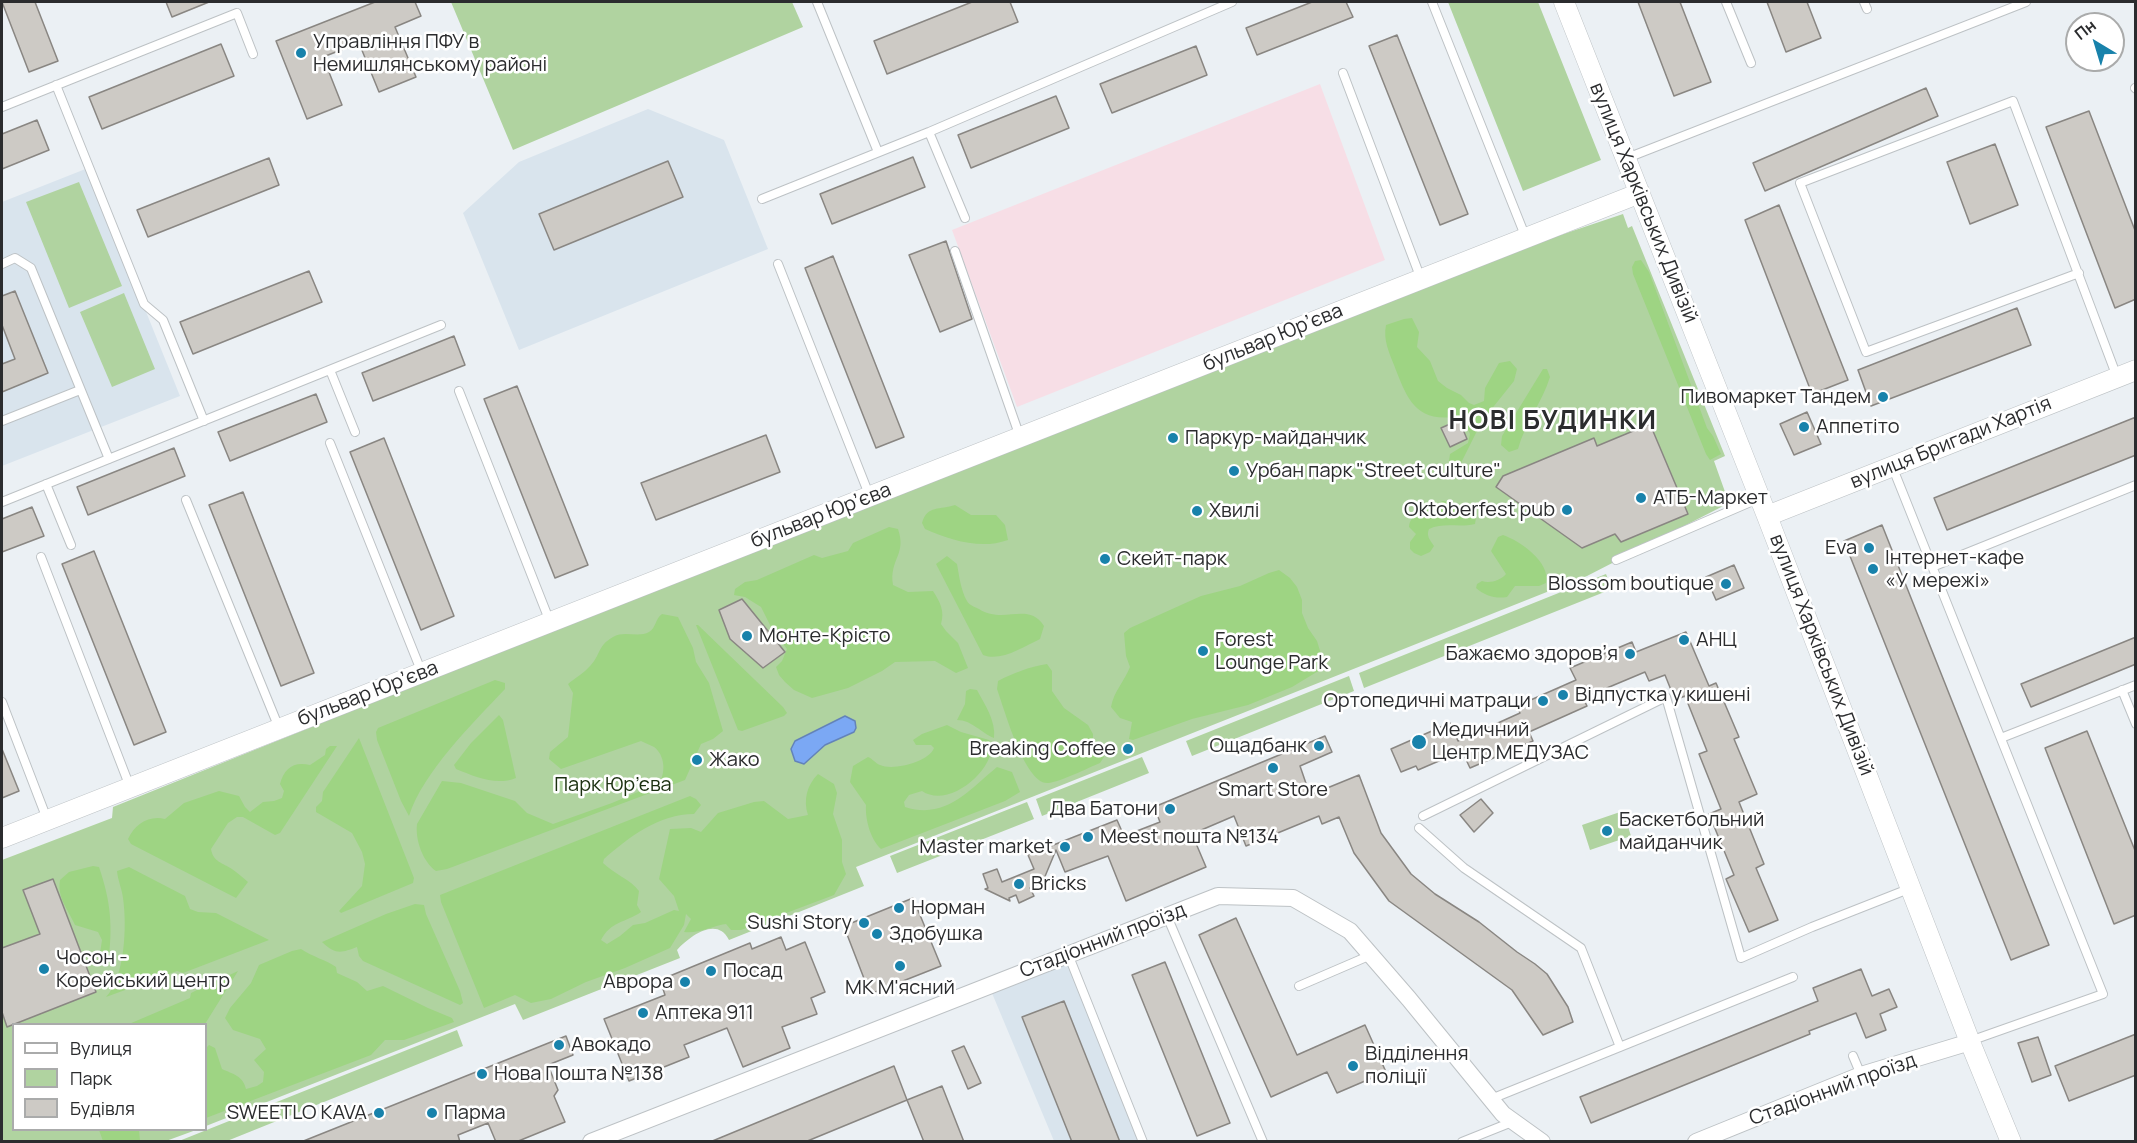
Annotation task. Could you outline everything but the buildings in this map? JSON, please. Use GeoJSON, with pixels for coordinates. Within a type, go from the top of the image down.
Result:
{"type":"FeatureCollection","features":[{"type":"Feature","properties":{"kind":"street","name":"вулиця Харківських Дивізій"},"geometry":{"type":"LineString","coordinates":[[1564,2],[1764,507],[2011,1142]]}},
{"type":"Feature","properties":{"kind":"street","name":"бульвар Юрʼєва"},"geometry":{"type":"LineString","coordinates":[[2,838],[1640,193]]}},
{"type":"Feature","properties":{"kind":"street","name":"вулиця Бригади Хартія"},"geometry":{"type":"LineString","coordinates":[[1764,507],[1892,466],[2136,370]]}},
{"type":"Feature","properties":{"kind":"street","name":"Стадіонний проїзд"},"geometry":{"type":"LineString","coordinates":[[591,1142],[1218,896],[1293,898],[1350,931],[1512,1122],[1542,1141]]}},
{"type":"Feature","properties":{"kind":"street","name":"Стадіонний проїзд"},"geometry":{"type":"LineString","coordinates":[[1696,1142],[1861,1075],[1970,1041]]}},
{"type":"Feature","properties":{"kind":"lane"},"geometry":{"type":"LineString","coordinates":[[817,2],[878,152]]}},
{"type":"Feature","properties":{"kind":"lane"},"geometry":{"type":"LineString","coordinates":[[762,200],[929,132],[1232,2]]}},
{"type":"Feature","properties":{"kind":"lane"},"geometry":{"type":"LineString","coordinates":[[1432,2],[1526,238]]}},
{"type":"Feature","properties":{"kind":"lane"},"geometry":{"type":"LineString","coordinates":[[1726,2],[1751,63]]}},
{"type":"Feature","properties":{"kind":"lane"},"geometry":{"type":"LineString","coordinates":[[1626,159],[2026,2]]}},
{"type":"Feature","properties":{"kind":"lane"},"geometry":{"type":"LineString","coordinates":[[2,107],[237,13],[254,54]]}},
{"type":"Feature","properties":{"kind":"lane"},"geometry":{"type":"LineString","coordinates":[[1343,72],[1422,279]]}},
{"type":"Feature","properties":{"kind":"lane"},"geometry":{"type":"LineString","coordinates":[[56,85],[144,304],[163,320],[204,421]]}},
{"type":"Feature","properties":{"kind":"lane"},"geometry":{"type":"LineString","coordinates":[[2079,273],[1866,352],[1800,183],[2013,101],[2079,273],[2117,377]]}},
{"type":"Feature","properties":{"kind":"lane"},"geometry":{"type":"LineString","coordinates":[[929,132],[965,218]]}},
{"type":"Feature","properties":{"kind":"lane"},"geometry":{"type":"LineString","coordinates":[[955,251],[1020,437]]}},
{"type":"Feature","properties":{"kind":"lane"},"geometry":{"type":"LineString","coordinates":[[2,264],[15,258],[31,268],[109,459]]}},
{"type":"Feature","properties":{"kind":"lane"},"geometry":{"type":"LineString","coordinates":[[778,264],[870,497]]}},
{"type":"Feature","properties":{"kind":"lane"},"geometry":{"type":"LineString","coordinates":[[2,502],[441,325]]}},
{"type":"Feature","properties":{"kind":"lane"},"geometry":{"type":"LineString","coordinates":[[330,370],[356,432]]}},
{"type":"Feature","properties":{"kind":"lane"},"geometry":{"type":"LineString","coordinates":[[2,421],[80,390]]}},
{"type":"Feature","properties":{"kind":"lane"},"geometry":{"type":"LineString","coordinates":[[459,391],[550,622]]}},
{"type":"Feature","properties":{"kind":"lane"},"geometry":{"type":"LineString","coordinates":[[330,443],[422,673]]}},
{"type":"Feature","properties":{"kind":"lane"},"geometry":{"type":"LineString","coordinates":[[1892,466],[2103,994],[1970,1041]]}},
{"type":"Feature","properties":{"kind":"lane"},"geometry":{"type":"LineString","coordinates":[[46,484],[71,545]]}},
{"type":"Feature","properties":{"kind":"lane"},"geometry":{"type":"LineString","coordinates":[[1932,567],[2136,485]]}},
{"type":"Feature","properties":{"kind":"lane"},"geometry":{"type":"LineString","coordinates":[[186,500],[279,728]]}},
{"type":"Feature","properties":{"kind":"lane"},"geometry":{"type":"LineString","coordinates":[[1616,560],[1764,507]]}},
{"type":"Feature","properties":{"kind":"lane"},"geometry":{"type":"LineString","coordinates":[[40,557],[130,788]]}},
{"type":"Feature","properties":{"kind":"lane"},"geometry":{"type":"LineString","coordinates":[[2001,738],[2136,685]]}},
{"type":"Feature","properties":{"kind":"lane"},"geometry":{"type":"LineString","coordinates":[[2122,690],[2136,724]]}},
{"type":"Feature","properties":{"kind":"lane"},"geometry":{"type":"LineString","coordinates":[[1423,816],[1666,697],[1741,958],[1912,888]]}},
{"type":"Feature","properties":{"kind":"lane"},"geometry":{"type":"LineString","coordinates":[[2,702],[48,820]]}},
{"type":"Feature","properties":{"kind":"lane"},"geometry":{"type":"LineString","coordinates":[[1419,828],[1464,868],[1581,948],[1620,1047]]}},
{"type":"Feature","properties":{"kind":"lane"},"geometry":{"type":"LineString","coordinates":[[1167,916],[1263,1142]]}},
{"type":"Feature","properties":{"kind":"lane"},"geometry":{"type":"LineString","coordinates":[[1068,954],[1143,1142]]}},
{"type":"Feature","properties":{"kind":"lane"},"geometry":{"type":"LineString","coordinates":[[1299,986],[1371,955]]}},
{"type":"Feature","properties":{"kind":"lane"},"geometry":{"type":"LineString","coordinates":[[1491,1099],[1792,977]]}},
{"type":"Feature","properties":{"kind":"lane"},"geometry":{"type":"LineString","coordinates":[[1853,1056],[1861,1075]]}},
{"type":"Feature","properties":{"kind":"lane"},"geometry":{"type":"LineString","coordinates":[[1462,1142],[1512,1122]]}},
{"type":"Feature","properties":{"kind":"shaded area"},"geometry":{"type":"Polygon","coordinates":[[[1320,84],[1385,260],[1017,407],[952,230],[1320,84]]]}},
{"type":"Feature","properties":{"kind":"shaded area"},"geometry":{"type":"Polygon","coordinates":[[[648,109],[724,140],[768,249],[519,350],[463,213],[519,162],[648,109]]]}},
{"type":"Feature","properties":{"kind":"shaded area"},"geometry":{"type":"Polygon","coordinates":[[[88,168],[180,396],[2,466],[2,202],[88,168]]]}},
{"type":"Feature","properties":{"kind":"shaded area"},"geometry":{"type":"Polygon","coordinates":[[[1068,954],[1143,1141],[1054,1141],[989,986],[1068,954]]]}},
{"type":"Feature","properties":{"kind":"green space"},"geometry":{"type":"Polygon","coordinates":[[[451,2],[792,2],[803,27],[513,150],[451,2]]]}},
{"type":"Feature","properties":{"kind":"green space"},"geometry":{"type":"Polygon","coordinates":[[[1448,2],[1538,2],[1601,160],[1523,191],[1448,2]]]}},
{"type":"Feature","properties":{"kind":"green space"},"geometry":{"type":"Polygon","coordinates":[[[79,182],[122,286],[69,308],[26,202],[79,182]]]}},
{"type":"Feature","properties":{"kind":"green space","name":"Парк Юр’єва"},"geometry":{"type":"Polygon","coordinates":[[[1623,214],[1628,228],[1632,226],[1725,456],[1714,461],[1729,503],[1587,576],[856,867],[864,886],[729,940],[718,929],[703,931],[689,939],[677,950],[680,958],[523,1020],[515,1004],[207,1126],[207,1023],[12,1023],[12,1131],[193,1131],[166,1141],[2,1142],[2,860],[112,818],[113,807],[537,636],[1492,258],[1623,214]]]}},
{"type":"Feature","properties":{"kind":"green space"},"geometry":{"type":"Polygon","coordinates":[[[1641,260],[1649,272],[1707,428],[1721,454],[1710,460],[1633,274],[1632,267],[1635,261],[1641,260]]]}},
{"type":"Feature","properties":{"kind":"green space"},"geometry":{"type":"Polygon","coordinates":[[[124,293],[155,369],[112,387],[80,312],[124,293]]]}},
{"type":"Feature","properties":{"kind":"green space"},"geometry":{"type":"Polygon","coordinates":[[[1412,318],[1419,332],[1417,347],[1430,361],[1438,381],[1461,395],[1469,403],[1474,405],[1484,401],[1485,388],[1499,363],[1510,361],[1517,369],[1514,381],[1482,421],[1459,467],[1454,467],[1449,461],[1450,454],[1468,443],[1470,434],[1464,421],[1459,416],[1444,418],[1433,416],[1415,406],[1404,388],[1388,351],[1385,336],[1386,325],[1412,318]]]}},
{"type":"Feature","properties":{"kind":"green space"},"geometry":{"type":"Polygon","coordinates":[[[1543,369],[1547,369],[1550,377],[1547,386],[1518,449],[1509,452],[1501,445],[1502,436],[1543,369]]]}},
{"type":"Feature","properties":{"kind":"green space"},"geometry":{"type":"Polygon","coordinates":[[[1443,501],[1465,508],[1476,518],[1475,524],[1429,529],[1428,536],[1434,546],[1430,552],[1421,556],[1414,553],[1410,549],[1410,542],[1416,534],[1409,527],[1410,522],[1417,514],[1443,501]]]}},
{"type":"Feature","properties":{"kind":"green space"},"geometry":{"type":"Polygon","coordinates":[[[955,505],[971,515],[996,515],[1005,525],[1008,540],[976,544],[955,540],[925,529],[922,523],[927,513],[955,505]]]}},
{"type":"Feature","properties":{"kind":"green space"},"geometry":{"type":"Polygon","coordinates":[[[889,527],[898,529],[900,538],[899,551],[893,569],[893,585],[908,592],[933,591],[941,607],[941,624],[958,643],[968,668],[956,673],[935,661],[895,662],[848,688],[812,698],[794,690],[779,675],[776,667],[782,661],[787,649],[773,631],[761,607],[745,597],[734,595],[735,589],[745,582],[757,580],[814,555],[822,558],[848,551],[853,543],[889,527]]]}},
{"type":"Feature","properties":{"kind":"green space"},"geometry":{"type":"Polygon","coordinates":[[[1503,535],[1533,553],[1544,567],[1546,583],[1539,586],[1515,586],[1507,597],[1503,598],[1487,595],[1476,588],[1477,584],[1482,581],[1495,581],[1506,574],[1491,551],[1498,537],[1503,535]]]}},
{"type":"Feature","properties":{"kind":"green space"},"geometry":{"type":"Polygon","coordinates":[[[947,556],[957,564],[962,588],[969,604],[997,615],[1031,615],[1044,626],[1040,639],[997,657],[983,655],[936,564],[947,556]]]}},
{"type":"Feature","properties":{"kind":"green space"},"geometry":{"type":"Polygon","coordinates":[[[1279,570],[1297,587],[1302,600],[1302,613],[1317,641],[1325,667],[1292,687],[1248,705],[1192,719],[1133,740],[1129,739],[1132,722],[1120,718],[1111,707],[1114,696],[1130,667],[1126,656],[1124,633],[1130,628],[1201,596],[1240,586],[1279,570]]]}},
{"type":"Feature","properties":{"kind":"green space"},"geometry":{"type":"Polygon","coordinates":[[[1606,574],[1612,589],[1364,688],[1359,673],[1606,574]]]}},
{"type":"Feature","properties":{"kind":"green space"},"geometry":{"type":"Polygon","coordinates":[[[662,614],[678,617],[693,648],[696,662],[709,683],[723,731],[713,739],[701,744],[685,780],[447,869],[436,871],[431,867],[421,850],[417,837],[417,824],[442,781],[461,783],[515,801],[527,813],[553,824],[659,783],[663,769],[662,759],[658,750],[641,741],[561,769],[549,759],[550,752],[568,737],[573,693],[568,684],[590,666],[608,640],[622,634],[645,634],[653,628],[662,614]]]}},
{"type":"Feature","properties":{"kind":"green space"},"geometry":{"type":"Polygon","coordinates":[[[696,625],[783,707],[787,713],[784,716],[742,731],[738,730],[696,625]]]}},
{"type":"Feature","properties":{"kind":"green space"},"geometry":{"type":"Polygon","coordinates":[[[1047,664],[1052,671],[1052,691],[1064,708],[1088,725],[1093,734],[1093,747],[1104,757],[1100,763],[1067,778],[1048,783],[1039,780],[1031,772],[1016,744],[997,689],[998,681],[1004,678],[1047,664]]]}},
{"type":"Feature","properties":{"kind":"green space"},"geometry":{"type":"Polygon","coordinates":[[[1349,676],[1354,691],[1192,756],[1186,741],[1349,676]]]}},
{"type":"Feature","properties":{"kind":"green space"},"geometry":{"type":"Polygon","coordinates":[[[495,680],[505,683],[505,689],[437,765],[425,782],[409,816],[377,740],[378,728],[495,680]]]}},
{"type":"Feature","properties":{"kind":"green space"},"geometry":{"type":"Polygon","coordinates":[[[977,690],[992,719],[994,738],[972,724],[957,720],[965,704],[966,691],[977,690]]]}},
{"type":"Feature","properties":{"kind":"green space"},"geometry":{"type":"Polygon","coordinates":[[[499,715],[503,720],[516,778],[494,781],[456,769],[454,765],[471,743],[499,715]]]}},
{"type":"Feature","properties":{"kind":"green space"},"geometry":{"type":"Polygon","coordinates":[[[947,725],[961,732],[989,740],[992,744],[985,766],[967,785],[956,791],[944,795],[933,795],[922,791],[909,795],[904,802],[905,807],[920,810],[945,806],[966,793],[997,767],[1012,772],[1020,792],[1005,801],[881,849],[869,828],[866,805],[850,782],[853,766],[868,757],[886,767],[918,761],[931,753],[934,748],[931,745],[916,745],[913,740],[922,734],[947,725]]]}},
{"type":"Feature","properties":{"kind":"green space"},"geometry":{"type":"Polygon","coordinates":[[[359,738],[414,878],[413,883],[341,913],[339,911],[362,886],[365,864],[362,852],[352,833],[316,812],[316,807],[322,801],[323,792],[359,738]]]}},
{"type":"Feature","properties":{"kind":"green space"},"geometry":{"type":"Polygon","coordinates":[[[330,746],[337,746],[280,833],[275,835],[243,817],[237,817],[228,823],[211,849],[216,859],[248,882],[236,898],[131,844],[128,839],[134,829],[143,822],[153,818],[165,819],[184,803],[219,791],[239,796],[250,812],[263,802],[282,798],[284,791],[280,784],[287,770],[299,764],[310,765],[325,755],[326,749],[330,746]]]}},
{"type":"Feature","properties":{"kind":"green space"},"geometry":{"type":"Polygon","coordinates":[[[1142,757],[1149,773],[1042,816],[1036,799],[1142,757]]]}},
{"type":"Feature","properties":{"kind":"green space"},"geometry":{"type":"Polygon","coordinates":[[[818,774],[834,784],[837,793],[833,814],[842,840],[842,862],[846,874],[834,895],[741,930],[731,930],[726,924],[700,931],[684,932],[691,919],[686,914],[684,925],[670,948],[586,982],[551,999],[531,1003],[515,995],[484,1008],[440,895],[690,796],[696,799],[701,805],[694,814],[669,818],[645,828],[604,859],[603,863],[639,891],[637,905],[641,912],[609,929],[601,940],[607,944],[633,925],[645,923],[674,910],[679,911],[674,896],[659,879],[670,829],[691,828],[701,832],[718,813],[754,802],[764,801],[788,819],[808,815],[807,793],[818,774]]]}},
{"type":"Feature","properties":{"kind":"green space"},"geometry":{"type":"Polygon","coordinates":[[[1027,802],[1034,819],[897,873],[890,856],[1027,802]]]}},
{"type":"Feature","properties":{"kind":"green space","name":"Баскетбольний майданчик"},"geometry":{"type":"Polygon","coordinates":[[[1623,811],[1631,836],[1590,850],[1582,825],[1623,811]]]}},
{"type":"Feature","properties":{"kind":"green space"},"geometry":{"type":"Polygon","coordinates":[[[93,866],[99,867],[110,915],[108,964],[103,966],[99,960],[102,940],[98,932],[75,925],[59,886],[60,880],[69,872],[93,866]]]}},
{"type":"Feature","properties":{"kind":"green space"},"geometry":{"type":"Polygon","coordinates":[[[129,867],[185,896],[190,909],[216,913],[269,940],[183,973],[177,971],[106,997],[117,977],[123,950],[125,922],[117,871],[129,867]]]}},
{"type":"Feature","properties":{"kind":"green space"},"geometry":{"type":"Polygon","coordinates":[[[415,904],[424,905],[460,991],[463,1003],[460,1005],[363,961],[357,947],[339,952],[322,942],[415,904]]]}},
{"type":"Feature","properties":{"kind":"green space"},"geometry":{"type":"Polygon","coordinates":[[[301,949],[328,962],[336,967],[337,973],[357,982],[367,991],[383,986],[452,1018],[454,1022],[404,1040],[385,1040],[371,1055],[207,1118],[207,1047],[209,1045],[215,1048],[222,1069],[240,1078],[246,1089],[263,1082],[264,1072],[254,1060],[266,1049],[260,1039],[233,1030],[225,1018],[230,1008],[251,983],[259,965],[301,949]]]}},
{"type":"Feature","properties":{"kind":"green space"},"geometry":{"type":"Polygon","coordinates":[[[238,971],[206,1023],[131,1023],[190,998],[191,993],[238,971]]]}},
{"type":"Feature","properties":{"kind":"green space"},"geometry":{"type":"Polygon","coordinates":[[[457,1030],[463,1046],[227,1141],[179,1141],[457,1030]]]}},
{"type":"Feature","properties":{"kind":"green space"},"geometry":{"type":"Polygon","coordinates":[[[99,1131],[139,1131],[140,1141],[103,1141],[99,1131]]]}},
{"type":"Feature","properties":{"kind":"water"},"geometry":{"type":"Polygon","coordinates":[[[845,716],[855,721],[854,732],[825,745],[804,764],[795,761],[791,749],[795,741],[845,716]]]}},
{"type":"Feature","properties":{"kind":"place","name":"Управління ПФУ в Немишлянському районі"},"geometry":{"type":"Point","coordinates":[301,53]}},
{"type":"Feature","properties":{"kind":"place","name":"Пивомаркет Тандем"},"geometry":{"type":"Point","coordinates":[1883,397]}},
{"type":"Feature","properties":{"kind":"place","name":"Аппетіто"},"geometry":{"type":"Point","coordinates":[1804,427]}},
{"type":"Feature","properties":{"kind":"place","name":"Паркур-майданчик"},"geometry":{"type":"Point","coordinates":[1173,438]}},
{"type":"Feature","properties":{"kind":"place","name":"Урбан парк \"Street culture\""},"geometry":{"type":"Point","coordinates":[1234,471]}},
{"type":"Feature","properties":{"kind":"place","name":"АТБ-Маркет"},"geometry":{"type":"Point","coordinates":[1641,498]}},
{"type":"Feature","properties":{"kind":"place","name":"Oktoberfest pub"},"geometry":{"type":"Point","coordinates":[1567,510]}},
{"type":"Feature","properties":{"kind":"place","name":"Хвилі"},"geometry":{"type":"Point","coordinates":[1197,511]}},
{"type":"Feature","properties":{"kind":"place","name":"Eva"},"geometry":{"type":"Point","coordinates":[1869,548]}},
{"type":"Feature","properties":{"kind":"place","name":"Скейт-парк"},"geometry":{"type":"Point","coordinates":[1105,559]}},
{"type":"Feature","properties":{"kind":"place","name":"Інтернет-кафе «У мережі»"},"geometry":{"type":"Point","coordinates":[1873,569]}},
{"type":"Feature","properties":{"kind":"place","name":"Blossom boutique"},"geometry":{"type":"Point","coordinates":[1726,584]}},
{"type":"Feature","properties":{"kind":"place","name":"Монте-Крісто"},"geometry":{"type":"Point","coordinates":[747,636]}},
{"type":"Feature","properties":{"kind":"place","name":"АНЦ"},"geometry":{"type":"Point","coordinates":[1684,640]}},
{"type":"Feature","properties":{"kind":"place","name":"Forest Lounge Park"},"geometry":{"type":"Point","coordinates":[1203,651]}},
{"type":"Feature","properties":{"kind":"place","name":"Бажаємо здоровʼя"},"geometry":{"type":"Point","coordinates":[1630,654]}},
{"type":"Feature","properties":{"kind":"place","name":"Відпустка у кишені"},"geometry":{"type":"Point","coordinates":[1563,695]}},
{"type":"Feature","properties":{"kind":"place","name":"Ортопедичні матраци"},"geometry":{"type":"Point","coordinates":[1543,701]}},
{"type":"Feature","properties":{"kind":"place","name":"Медичний Центр МЕДУЗАС"},"geometry":{"type":"Point","coordinates":[1419,742]}},
{"type":"Feature","properties":{"kind":"place","name":"Ощадбанк"},"geometry":{"type":"Point","coordinates":[1319,746]}},
{"type":"Feature","properties":{"kind":"place","name":"Breaking Coffee"},"geometry":{"type":"Point","coordinates":[1128,749]}},
{"type":"Feature","properties":{"kind":"place","name":"Жако"},"geometry":{"type":"Point","coordinates":[697,760]}},
{"type":"Feature","properties":{"kind":"place","name":"Smart Store"},"geometry":{"type":"Point","coordinates":[1273,768]}},
{"type":"Feature","properties":{"kind":"place","name":"Два Батони"},"geometry":{"type":"Point","coordinates":[1170,809]}},
{"type":"Feature","properties":{"kind":"place","name":"Баскетбольний майданчик"},"geometry":{"type":"Point","coordinates":[1607,831]}},
{"type":"Feature","properties":{"kind":"place","name":"Meest пошта №134"},"geometry":{"type":"Point","coordinates":[1088,837]}},
{"type":"Feature","properties":{"kind":"place","name":"Master market"},"geometry":{"type":"Point","coordinates":[1065,847]}},
{"type":"Feature","properties":{"kind":"place","name":"Bricks"},"geometry":{"type":"Point","coordinates":[1019,884]}},
{"type":"Feature","properties":{"kind":"place","name":"Норман"},"geometry":{"type":"Point","coordinates":[899,908]}},
{"type":"Feature","properties":{"kind":"place","name":"Sushi Story"},"geometry":{"type":"Point","coordinates":[864,923]}},
{"type":"Feature","properties":{"kind":"place","name":"Здобушка"},"geometry":{"type":"Point","coordinates":[877,934]}},
{"type":"Feature","properties":{"kind":"place","name":"МК М'ясний"},"geometry":{"type":"Point","coordinates":[900,966]}},
{"type":"Feature","properties":{"kind":"place","name":"Чосон - Корейський центр"},"geometry":{"type":"Point","coordinates":[44,969]}},
{"type":"Feature","properties":{"kind":"place","name":"Посад"},"geometry":{"type":"Point","coordinates":[711,971]}},
{"type":"Feature","properties":{"kind":"place","name":"Аврора"},"geometry":{"type":"Point","coordinates":[685,982]}},
{"type":"Feature","properties":{"kind":"place","name":"Аптека 911"},"geometry":{"type":"Point","coordinates":[643,1013]}},
{"type":"Feature","properties":{"kind":"place","name":"Авокадо"},"geometry":{"type":"Point","coordinates":[559,1045]}},
{"type":"Feature","properties":{"kind":"place","name":"Відділення поліції"},"geometry":{"type":"Point","coordinates":[1353,1066]}},
{"type":"Feature","properties":{"kind":"place","name":"Нова Пошта №138"},"geometry":{"type":"Point","coordinates":[482,1074]}},
{"type":"Feature","properties":{"kind":"place","name":"SWEETLO KAVA"},"geometry":{"type":"Point","coordinates":[379,1113]}},
{"type":"Feature","properties":{"kind":"place","name":"Парма"},"geometry":{"type":"Point","coordinates":[432,1113]}},
{"type":"Feature","properties":{"kind":"district","name":"НОВІ БУДИНКИ"},"geometry":{"type":"Point","coordinates":[1553,422]}}]}
